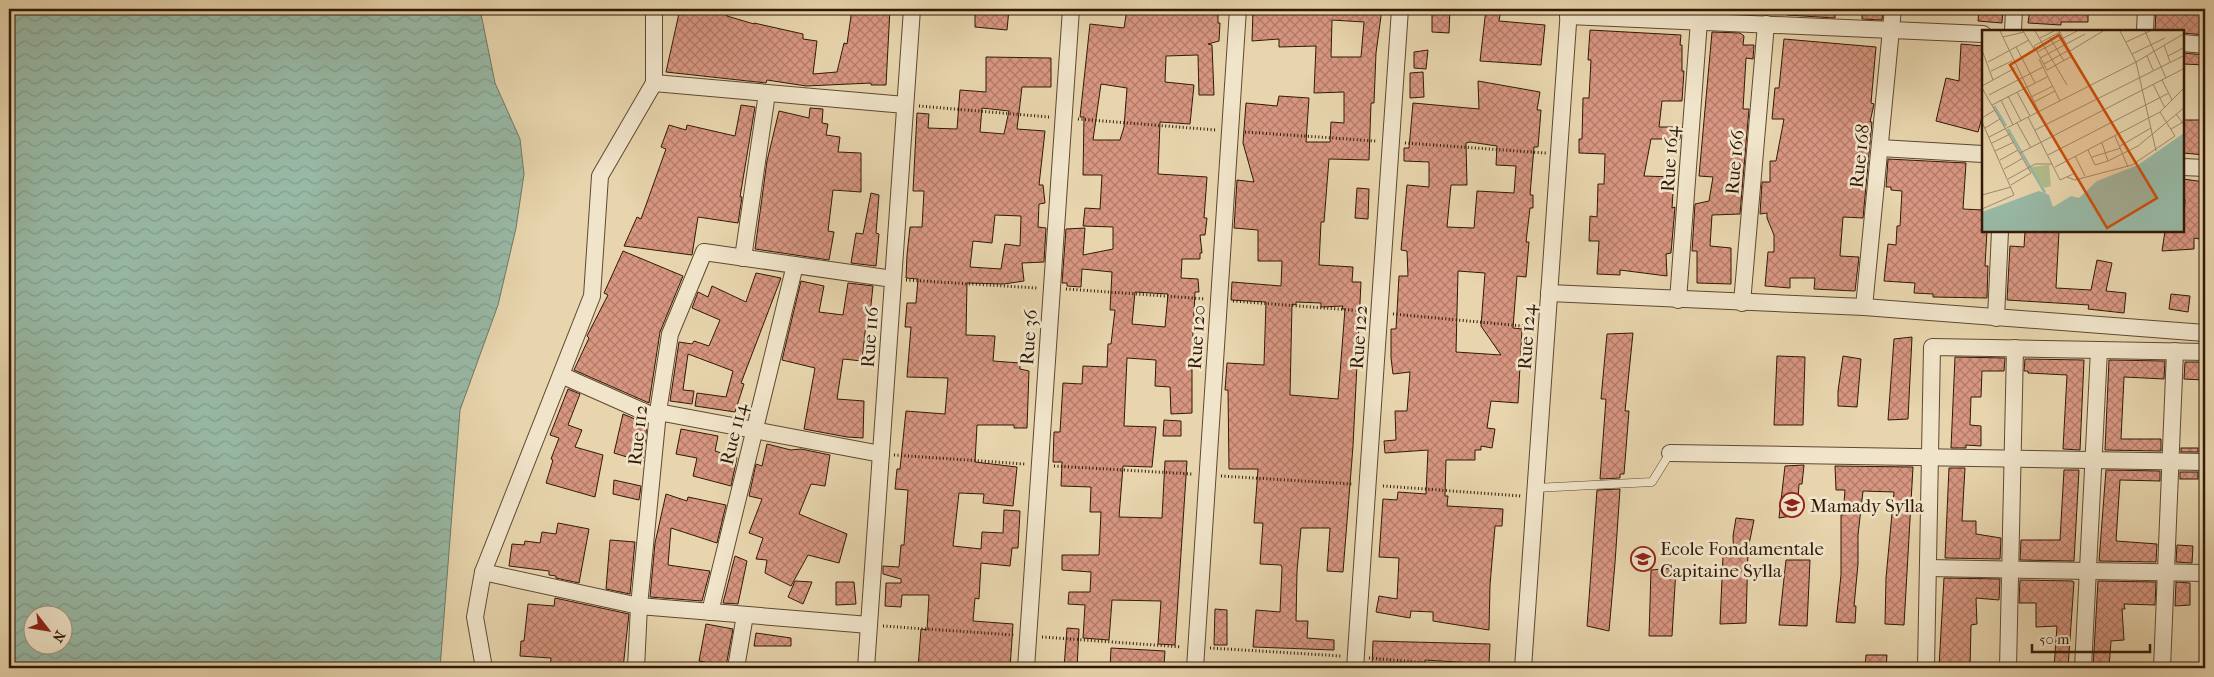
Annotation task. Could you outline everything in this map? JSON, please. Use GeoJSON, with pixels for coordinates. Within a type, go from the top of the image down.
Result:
{"type":"FeatureCollection","features":[{"type":"Feature","properties":{"kind":"street"},"geometry":{"type":"LineString","coordinates":[[484,668],[475,617],[483,572],[592,296],[600,176],[654,83],[654,9]]}},
{"type":"Feature","properties":{"kind":"street","name":"Rue 116"},"geometry":{"type":"LineString","coordinates":[[866,668],[912,9]]}},
{"type":"Feature","properties":{"kind":"street","name":"Rue 36"},"geometry":{"type":"LineString","coordinates":[[1026,668],[1071,9]]}},
{"type":"Feature","properties":{"kind":"street","name":"Rue 120"},"geometry":{"type":"LineString","coordinates":[[1194,668],[1238,9]]}},
{"type":"Feature","properties":{"kind":"street","name":"Rue 122"},"geometry":{"type":"LineString","coordinates":[[1356,663],[1400,9]]}},
{"type":"Feature","properties":{"kind":"street","name":"Rue 168"},"geometry":{"type":"LineString","coordinates":[[1864,307],[1893,9]]}},
{"type":"Feature","properties":{"kind":"street"},"geometry":{"type":"LineString","coordinates":[[2013,30],[2014,9]]}},
{"type":"Feature","properties":{"kind":"street"},"geometry":{"type":"LineString","coordinates":[[2145,30],[2146,9]]}},
{"type":"Feature","properties":{"kind":"street"},"geometry":{"type":"LineString","coordinates":[[1569,13],[1891,32],[1982,34]]}},
{"type":"Feature","properties":{"kind":"street","name":"Rue 124"},"geometry":{"type":"LineString","coordinates":[[1523,668],[1569,13]]}},
{"type":"Feature","properties":{"kind":"street","name":"Rue 164"},"geometry":{"type":"LineString","coordinates":[[1678,300],[1699,21]]}},
{"type":"Feature","properties":{"kind":"street","name":"Rue 166"},"geometry":{"type":"LineString","coordinates":[[1742,303],[1766,24]]}},
{"type":"Feature","properties":{"kind":"street"},"geometry":{"type":"LineString","coordinates":[[2184,43],[2205,45]]}},
{"type":"Feature","properties":{"kind":"street"},"geometry":{"type":"LineString","coordinates":[[654,83],[906,105]]}},
{"type":"Feature","properties":{"kind":"street"},"geometry":{"type":"LineString","coordinates":[[743,258],[767,93]]}},
{"type":"Feature","properties":{"kind":"street"},"geometry":{"type":"LineString","coordinates":[[1880,148],[1982,154]]}},
{"type":"Feature","properties":{"kind":"street"},"geometry":{"type":"LineString","coordinates":[[2184,167],[2205,168]]}},
{"type":"Feature","properties":{"kind":"street"},"geometry":{"type":"LineString","coordinates":[[1996,318],[2000,232]]}},
{"type":"Feature","properties":{"kind":"street","name":"Rue 112"},"geometry":{"type":"LineString","coordinates":[[636,668],[658,415],[670,334],[704,252],[893,280]]}},
{"type":"Feature","properties":{"kind":"street","name":"Rue 114"},"geometry":{"type":"LineString","coordinates":[[710,612],[795,265]]}},
{"type":"Feature","properties":{"kind":"street"},"geometry":{"type":"LineString","coordinates":[[1549,294],[1864,307],[2205,334]]}},
{"type":"Feature","properties":{"kind":"street"},"geometry":{"type":"LineString","coordinates":[[1926,668],[1932,347],[2205,352]]}},
{"type":"Feature","properties":{"kind":"street"},"geometry":{"type":"LineString","coordinates":[[2008,668],[2015,348]]}},
{"type":"Feature","properties":{"kind":"street"},"geometry":{"type":"LineString","coordinates":[[2083,668],[2098,350]]}},
{"type":"Feature","properties":{"kind":"street"},"geometry":{"type":"LineString","coordinates":[[2162,668],[2175,352]]}},
{"type":"Feature","properties":{"kind":"street"},"geometry":{"type":"LineString","coordinates":[[561,375],[658,415],[754,430],[881,454]]}},
{"type":"Feature","properties":{"kind":"street"},"geometry":{"type":"LineString","coordinates":[[1670,453],[2205,462]]}},
{"type":"Feature","properties":{"kind":"street"},"geometry":{"type":"LineString","coordinates":[[1928,568],[2205,573]]}},
{"type":"Feature","properties":{"kind":"street"},"geometry":{"type":"LineString","coordinates":[[483,572],[640,606],[869,625]]}},
{"type":"Feature","properties":{"kind":"street"},"geometry":{"type":"LineString","coordinates":[[736,668],[744,615]]}},
{"type":"Feature","properties":{"kind":"lane"},"geometry":{"type":"LineString","coordinates":[[1535,488],[1652,482],[1670,453]]}},
{"type":"Feature","properties":{"kind":"path"},"geometry":{"type":"LineString","coordinates":[[869,625],[1196,648],[1356,663],[1486,668]]}},
{"type":"Feature","properties":{"kind":"water"},"geometry":{"type":"Polygon","coordinates":[[[9,9],[480,9],[495,83],[520,139],[524,174],[516,228],[498,305],[460,410],[440,668],[9,668],[9,9]]]}},
{"type":"Feature","properties":{"kind":"building"},"geometry":{"type":"Polygon","coordinates":[[[680,9],[729,9],[727,16],[754,24],[803,34],[803,39],[817,41],[813,74],[837,72],[844,43],[847,44],[852,9],[890,9],[886,85],[871,85],[871,83],[806,86],[767,80],[766,83],[666,72],[680,9]]]}},
{"type":"Feature","properties":{"kind":"building"},"geometry":{"type":"Polygon","coordinates":[[[975,9],[1009,9],[1007,30],[975,27],[975,9]]]}},
{"type":"Feature","properties":{"kind":"building"},"geometry":{"type":"Polygon","coordinates":[[[1127,9],[1159,12],[1160,9],[1218,9],[1218,23],[1220,23],[1219,41],[1208,44],[1212,45],[1214,95],[1199,95],[1198,55],[1166,56],[1165,82],[1194,85],[1190,124],[1160,122],[1158,174],[1207,177],[1204,218],[1207,218],[1205,235],[1200,235],[1202,253],[1200,253],[1200,259],[1182,259],[1181,278],[1198,279],[1199,292],[1195,292],[1192,413],[1171,414],[1170,387],[1155,386],[1156,360],[1127,358],[1124,426],[1156,427],[1152,467],[1123,466],[1119,517],[1162,518],[1165,461],[1187,461],[1175,645],[1158,644],[1161,601],[1112,600],[1109,640],[1083,638],[1085,605],[1068,604],[1069,592],[1090,592],[1091,572],[1062,570],[1062,555],[1099,555],[1101,512],[1090,512],[1091,487],[1061,486],[1062,462],[1053,462],[1054,432],[1060,432],[1063,383],[1082,384],[1083,366],[1107,367],[1108,344],[1111,344],[1115,310],[1110,310],[1112,272],[1082,269],[1081,287],[1067,286],[1067,283],[1062,283],[1066,229],[1085,228],[1083,255],[1113,249],[1113,227],[1083,226],[1085,208],[1100,209],[1102,175],[1083,175],[1084,117],[1080,117],[1090,24],[1124,28],[1127,9]],[[1101,84],[1093,140],[1120,140],[1124,127],[1127,88],[1101,84]],[[1135,292],[1132,324],[1165,327],[1168,294],[1135,292]]]}},
{"type":"Feature","properties":{"kind":"building"},"geometry":{"type":"Polygon","coordinates":[[[1253,9],[1382,9],[1376,53],[1374,103],[1371,103],[1369,160],[1329,159],[1324,222],[1321,222],[1319,265],[1353,267],[1352,282],[1361,282],[1353,446],[1343,572],[1327,571],[1330,528],[1301,528],[1297,571],[1296,621],[1308,621],[1307,638],[1334,640],[1334,650],[1253,647],[1256,610],[1280,612],[1282,568],[1281,565],[1260,564],[1263,523],[1254,523],[1258,469],[1229,469],[1228,390],[1225,390],[1227,363],[1264,365],[1266,302],[1231,300],[1232,282],[1281,286],[1282,261],[1258,261],[1258,230],[1234,228],[1237,180],[1254,182],[1243,143],[1246,103],[1277,106],[1279,96],[1309,98],[1306,142],[1330,142],[1331,122],[1344,123],[1344,92],[1314,93],[1316,46],[1279,47],[1279,39],[1252,41],[1253,9]],[[1332,20],[1331,57],[1361,57],[1364,22],[1332,20]],[[1296,302],[1296,305],[1292,304],[1290,395],[1338,399],[1345,309],[1342,309],[1343,306],[1321,307],[1321,303],[1296,302]]]}},
{"type":"Feature","properties":{"kind":"building"},"geometry":{"type":"Polygon","coordinates":[[[1432,9],[1450,9],[1449,33],[1432,32],[1432,9]]]}},
{"type":"Feature","properties":{"kind":"building"},"geometry":{"type":"Polygon","coordinates":[[[1486,9],[1501,9],[1499,21],[1545,25],[1541,65],[1480,61],[1486,9]]]}},
{"type":"Feature","properties":{"kind":"building"},"geometry":{"type":"Polygon","coordinates":[[[1721,9],[1740,9],[1740,13],[1721,13],[1721,9]]]}},
{"type":"Feature","properties":{"kind":"building"},"geometry":{"type":"Polygon","coordinates":[[[1787,9],[1835,9],[1835,18],[1787,15],[1787,9]]]}},
{"type":"Feature","properties":{"kind":"building"},"geometry":{"type":"Polygon","coordinates":[[[1862,9],[1883,9],[1882,20],[1862,19],[1862,9]]]}},
{"type":"Feature","properties":{"kind":"building"},"geometry":{"type":"Polygon","coordinates":[[[1979,9],[2003,9],[2002,23],[1978,21],[1979,9]]]}},
{"type":"Feature","properties":{"kind":"building"},"geometry":{"type":"Polygon","coordinates":[[[2030,9],[2088,12],[2088,22],[2061,22],[2061,25],[2028,23],[2030,9]]]}},
{"type":"Feature","properties":{"kind":"building"},"geometry":{"type":"Polygon","coordinates":[[[2156,9],[2202,9],[2200,27],[2205,27],[2205,35],[2184,33],[2184,30],[2155,30],[2156,9]]]}},
{"type":"Feature","properties":{"kind":"building"},"geometry":{"type":"Polygon","coordinates":[[[1590,30],[1681,35],[1682,71],[1684,71],[1682,101],[1662,101],[1659,127],[1681,127],[1680,139],[1651,139],[1644,176],[1674,177],[1672,208],[1675,207],[1671,253],[1666,254],[1667,276],[1620,270],[1620,275],[1597,274],[1599,241],[1589,241],[1590,216],[1597,217],[1598,184],[1604,184],[1605,154],[1579,153],[1579,139],[1582,139],[1583,98],[1589,98],[1591,60],[1588,60],[1590,30]]]}},
{"type":"Feature","properties":{"kind":"building"},"geometry":{"type":"Polygon","coordinates":[[[1712,32],[1740,33],[1744,36],[1743,45],[1754,45],[1753,59],[1746,58],[1743,109],[1749,109],[1740,214],[1712,215],[1710,246],[1731,248],[1731,284],[1697,283],[1697,251],[1692,251],[1695,204],[1709,201],[1713,177],[1699,176],[1712,32]]]}},
{"type":"Feature","properties":{"kind":"building"},"geometry":{"type":"Polygon","coordinates":[[[1784,39],[1876,47],[1871,103],[1874,104],[1870,122],[1872,122],[1863,218],[1843,217],[1840,256],[1859,257],[1855,291],[1814,289],[1815,278],[1790,278],[1790,288],[1765,286],[1768,252],[1774,252],[1774,235],[1767,218],[1767,213],[1760,214],[1762,182],[1770,182],[1770,161],[1776,161],[1784,119],[1772,119],[1775,88],[1779,88],[1784,39]]]}},
{"type":"Feature","properties":{"kind":"building"},"geometry":{"type":"Polygon","coordinates":[[[1961,44],[1982,46],[1982,118],[1978,132],[1936,121],[1946,78],[1959,81],[1961,44]]]}},
{"type":"Feature","properties":{"kind":"building"},"geometry":{"type":"Polygon","coordinates":[[[1428,50],[1426,69],[1414,68],[1414,52],[1428,50]]]}},
{"type":"Feature","properties":{"kind":"building"},"geometry":{"type":"Polygon","coordinates":[[[2184,53],[2205,55],[2205,65],[2184,64],[2184,53]]]}},
{"type":"Feature","properties":{"kind":"building"},"geometry":{"type":"Polygon","coordinates":[[[986,57],[1051,58],[1051,87],[1022,87],[1017,129],[1045,131],[1039,185],[1043,185],[1045,203],[1039,204],[1038,227],[1046,228],[1044,262],[1022,263],[1024,281],[1004,284],[967,283],[966,335],[995,336],[993,361],[1020,363],[1020,369],[1029,371],[1027,428],[1014,428],[1014,425],[977,425],[975,462],[1017,467],[1013,506],[983,503],[984,494],[959,493],[953,546],[981,549],[982,532],[1003,533],[1004,510],[1020,511],[1018,548],[1012,548],[1010,566],[981,563],[979,599],[975,598],[973,621],[1013,624],[1010,668],[918,668],[921,629],[927,630],[929,595],[902,595],[901,607],[885,606],[886,583],[901,583],[901,579],[883,574],[883,566],[899,567],[901,545],[904,545],[908,490],[895,489],[897,469],[900,469],[906,411],[945,414],[948,378],[907,377],[911,327],[905,327],[907,303],[916,303],[918,279],[906,278],[907,255],[910,227],[922,227],[924,191],[913,191],[917,113],[929,114],[928,128],[957,129],[960,90],[986,92],[986,57]],[[982,108],[980,132],[1004,134],[1009,111],[982,108]],[[995,215],[992,243],[973,241],[970,267],[1001,269],[1005,244],[1020,246],[1021,216],[995,215]]]}},
{"type":"Feature","properties":{"kind":"building"},"geometry":{"type":"Polygon","coordinates":[[[1423,72],[1424,97],[1410,98],[1410,73],[1423,72]]]}},
{"type":"Feature","properties":{"kind":"building"},"geometry":{"type":"Polygon","coordinates":[[[1478,81],[1540,92],[1537,110],[1541,110],[1538,147],[1534,147],[1530,195],[1533,195],[1533,208],[1530,208],[1526,242],[1529,242],[1526,277],[1517,276],[1513,328],[1522,329],[1518,403],[1491,401],[1487,428],[1495,429],[1492,448],[1481,446],[1481,450],[1475,450],[1475,460],[1446,460],[1445,496],[1448,496],[1447,506],[1503,509],[1502,526],[1495,526],[1490,585],[1489,630],[1433,621],[1433,612],[1411,611],[1410,618],[1376,612],[1379,596],[1397,599],[1399,558],[1379,557],[1383,499],[1397,500],[1398,492],[1426,494],[1428,450],[1385,453],[1384,441],[1396,440],[1395,411],[1407,411],[1410,372],[1393,374],[1391,329],[1396,329],[1399,276],[1408,276],[1407,251],[1401,250],[1407,185],[1429,187],[1429,162],[1404,161],[1404,148],[1409,148],[1413,103],[1479,109],[1478,81]],[[1466,143],[1467,185],[1451,185],[1447,227],[1474,228],[1477,191],[1514,193],[1516,166],[1496,165],[1497,146],[1466,143]],[[1458,271],[1456,352],[1501,355],[1481,326],[1485,273],[1458,271]]]}},
{"type":"Feature","properties":{"kind":"building"},"geometry":{"type":"Polygon","coordinates":[[[741,105],[755,107],[740,197],[742,197],[738,223],[698,217],[692,255],[624,246],[637,217],[641,219],[666,149],[661,147],[669,125],[686,130],[687,125],[735,136],[741,105]]]}},
{"type":"Feature","properties":{"kind":"building"},"geometry":{"type":"Polygon","coordinates":[[[810,108],[823,109],[822,123],[828,124],[826,135],[840,137],[838,152],[861,153],[861,192],[833,190],[828,231],[834,232],[829,260],[755,249],[767,161],[779,111],[809,118],[810,108]]]}},
{"type":"Feature","properties":{"kind":"building"},"geometry":{"type":"Polygon","coordinates":[[[2184,120],[2205,120],[2205,155],[2184,153],[2184,120]]]}},
{"type":"Feature","properties":{"kind":"building"},"geometry":{"type":"Polygon","coordinates":[[[1888,159],[1966,163],[1963,209],[1982,210],[1982,232],[1987,232],[1985,266],[1988,266],[1987,298],[1933,297],[1933,294],[1914,293],[1915,283],[1884,281],[1888,244],[1896,245],[1897,226],[1900,226],[1902,191],[1891,190],[1891,187],[1886,187],[1888,159]]]}},
{"type":"Feature","properties":{"kind":"building"},"geometry":{"type":"Polygon","coordinates":[[[2184,179],[2205,182],[2205,240],[2194,238],[2194,249],[2162,251],[2165,232],[2184,232],[2184,179]]]}},
{"type":"Feature","properties":{"kind":"building"},"geometry":{"type":"Polygon","coordinates":[[[1357,188],[1369,189],[1368,219],[1355,218],[1357,188]]]}},
{"type":"Feature","properties":{"kind":"building"},"geometry":{"type":"Polygon","coordinates":[[[871,193],[879,195],[876,233],[879,234],[876,266],[851,263],[856,233],[863,234],[871,193]]]}},
{"type":"Feature","properties":{"kind":"building"},"geometry":{"type":"Polygon","coordinates":[[[2025,232],[2059,232],[2056,288],[2091,290],[2097,260],[2112,263],[2106,291],[2126,293],[2124,313],[2088,309],[2089,305],[2007,300],[2010,246],[2024,247],[2025,232]]]}},
{"type":"Feature","properties":{"kind":"building"},"geometry":{"type":"Polygon","coordinates":[[[623,251],[683,276],[660,332],[649,403],[574,370],[589,338],[587,336],[608,295],[604,293],[623,251]]]}},
{"type":"Feature","properties":{"kind":"building"},"geometry":{"type":"Polygon","coordinates":[[[756,273],[781,278],[741,383],[744,384],[735,412],[695,406],[697,393],[726,397],[733,371],[688,354],[683,390],[694,391],[692,404],[670,401],[679,342],[692,344],[694,341],[709,346],[720,320],[692,308],[698,292],[708,297],[712,286],[746,302],[756,273]]]}},
{"type":"Feature","properties":{"kind":"building"},"geometry":{"type":"Polygon","coordinates":[[[801,281],[824,286],[819,312],[843,315],[848,283],[873,286],[870,314],[867,314],[862,361],[843,359],[837,399],[864,401],[863,438],[804,429],[815,368],[782,360],[801,281]]]}},
{"type":"Feature","properties":{"kind":"building"},"geometry":{"type":"Polygon","coordinates":[[[2171,294],[2190,296],[2188,312],[2169,309],[2171,294]]]}},
{"type":"Feature","properties":{"kind":"building"},"geometry":{"type":"Polygon","coordinates":[[[1633,333],[1625,411],[1629,411],[1624,474],[1620,474],[1620,478],[1600,479],[1606,399],[1601,399],[1607,334],[1633,333]]]}},
{"type":"Feature","properties":{"kind":"building"},"geometry":{"type":"Polygon","coordinates":[[[1912,337],[1908,419],[1888,420],[1894,339],[1912,337]]]}},
{"type":"Feature","properties":{"kind":"building"},"geometry":{"type":"Polygon","coordinates":[[[1777,356],[1805,357],[1803,425],[1774,425],[1777,356]]]}},
{"type":"Feature","properties":{"kind":"building"},"geometry":{"type":"Polygon","coordinates":[[[1843,356],[1861,359],[1857,407],[1838,406],[1843,356]]]}},
{"type":"Feature","properties":{"kind":"building"},"geometry":{"type":"Polygon","coordinates":[[[1955,357],[2005,358],[2004,371],[1982,371],[1981,397],[1971,397],[1970,425],[1981,426],[1981,446],[1966,445],[1966,448],[1951,448],[1955,357]]]}},
{"type":"Feature","properties":{"kind":"building"},"geometry":{"type":"Polygon","coordinates":[[[2025,359],[2084,360],[2080,450],[2063,449],[2067,375],[2028,373],[2028,371],[2024,371],[2025,359]]]}},
{"type":"Feature","properties":{"kind":"building"},"geometry":{"type":"Polygon","coordinates":[[[2109,360],[2165,361],[2164,379],[2124,377],[2121,439],[2161,439],[2161,451],[2105,450],[2109,360]]]}},
{"type":"Feature","properties":{"kind":"building"},"geometry":{"type":"Polygon","coordinates":[[[2185,362],[2203,362],[2203,380],[2184,379],[2185,362]]]}},
{"type":"Feature","properties":{"kind":"building"},"geometry":{"type":"Polygon","coordinates":[[[568,389],[580,394],[568,425],[582,430],[575,447],[603,455],[595,497],[546,483],[553,460],[551,459],[559,438],[550,435],[568,389]]]}},
{"type":"Feature","properties":{"kind":"building"},"geometry":{"type":"Polygon","coordinates":[[[623,414],[647,424],[643,462],[614,453],[623,414]]]}},
{"type":"Feature","properties":{"kind":"building"},"geometry":{"type":"Polygon","coordinates":[[[1164,420],[1181,421],[1181,436],[1163,436],[1164,420]]]}},
{"type":"Feature","properties":{"kind":"building"},"geometry":{"type":"Polygon","coordinates":[[[681,429],[718,436],[715,451],[737,458],[731,486],[693,476],[697,458],[676,454],[681,429]]]}},
{"type":"Feature","properties":{"kind":"building"},"geometry":{"type":"Polygon","coordinates":[[[767,444],[791,450],[801,449],[830,455],[825,486],[811,484],[799,514],[847,534],[839,563],[808,555],[791,586],[765,573],[767,560],[756,559],[763,538],[749,533],[762,499],[749,496],[756,464],[762,466],[767,444]]]}},
{"type":"Feature","properties":{"kind":"building"},"geometry":{"type":"Polygon","coordinates":[[[2181,448],[2198,448],[2198,452],[2181,452],[2181,448]]]}},
{"type":"Feature","properties":{"kind":"building"},"geometry":{"type":"Polygon","coordinates":[[[1804,465],[1802,484],[1799,484],[1797,515],[1779,518],[1785,466],[1804,465]]]}},
{"type":"Feature","properties":{"kind":"building"},"geometry":{"type":"Polygon","coordinates":[[[1835,466],[1913,467],[1904,625],[1885,624],[1886,578],[1894,492],[1863,491],[1858,535],[1858,564],[1854,606],[1856,606],[1855,623],[1836,622],[1841,575],[1841,515],[1843,515],[1845,490],[1836,490],[1835,466]]]}},
{"type":"Feature","properties":{"kind":"building"},"geometry":{"type":"Polygon","coordinates":[[[1949,468],[1965,468],[1962,521],[1976,521],[1976,534],[2001,538],[2000,559],[1945,558],[1949,468]]]}},
{"type":"Feature","properties":{"kind":"building"},"geometry":{"type":"Polygon","coordinates":[[[2064,470],[2079,470],[2074,561],[2020,560],[2021,540],[2060,540],[2064,470]]]}},
{"type":"Feature","properties":{"kind":"building"},"geometry":{"type":"Polygon","coordinates":[[[2106,470],[2160,471],[2160,481],[2120,480],[2116,541],[2157,544],[2156,562],[2099,561],[2106,470]]]}},
{"type":"Feature","properties":{"kind":"building"},"geometry":{"type":"Polygon","coordinates":[[[2180,472],[2198,472],[2198,479],[2180,479],[2180,472]]]}},
{"type":"Feature","properties":{"kind":"building"},"geometry":{"type":"Polygon","coordinates":[[[614,480],[641,486],[639,500],[613,494],[614,480]]]}},
{"type":"Feature","properties":{"kind":"building"},"geometry":{"type":"Polygon","coordinates":[[[1620,489],[1609,631],[1587,626],[1597,490],[1620,489]]]}},
{"type":"Feature","properties":{"kind":"building"},"geometry":{"type":"Polygon","coordinates":[[[666,494],[687,501],[688,497],[726,505],[717,543],[671,528],[668,565],[710,571],[702,601],[650,597],[655,543],[666,494]]]}},
{"type":"Feature","properties":{"kind":"building"},"geometry":{"type":"Polygon","coordinates":[[[1736,518],[1754,520],[1748,549],[1746,623],[1720,624],[1723,556],[1734,557],[1733,536],[1736,518]]]}},
{"type":"Feature","properties":{"kind":"building"},"geometry":{"type":"Polygon","coordinates":[[[558,523],[589,529],[579,583],[556,578],[556,576],[549,575],[549,571],[509,566],[512,544],[524,545],[525,541],[540,543],[542,532],[556,534],[558,523]]]}},
{"type":"Feature","properties":{"kind":"building"},"geometry":{"type":"Polygon","coordinates":[[[610,540],[635,542],[630,594],[606,589],[610,540]]]}},
{"type":"Feature","properties":{"kind":"building"},"geometry":{"type":"Polygon","coordinates":[[[2177,545],[2193,546],[2192,563],[2176,562],[2177,545]]]}},
{"type":"Feature","properties":{"kind":"building"},"geometry":{"type":"Polygon","coordinates":[[[735,556],[747,561],[738,604],[723,603],[735,556]]]}},
{"type":"Feature","properties":{"kind":"building"},"geometry":{"type":"Polygon","coordinates":[[[1786,560],[1810,560],[1807,626],[1779,625],[1786,560]]]}},
{"type":"Feature","properties":{"kind":"building"},"geometry":{"type":"Polygon","coordinates":[[[1676,568],[1672,636],[1649,636],[1651,570],[1676,568]]]}},
{"type":"Feature","properties":{"kind":"building"},"geometry":{"type":"Polygon","coordinates":[[[1944,578],[2000,579],[1999,600],[1976,598],[1977,624],[1971,625],[1970,668],[1939,667],[1944,578]]]}},
{"type":"Feature","properties":{"kind":"building"},"geometry":{"type":"Polygon","coordinates":[[[2020,580],[2074,582],[2068,668],[2054,668],[2057,626],[2036,627],[2036,603],[2019,603],[2020,580]]]}},
{"type":"Feature","properties":{"kind":"building"},"geometry":{"type":"Polygon","coordinates":[[[795,581],[812,582],[803,604],[788,597],[795,581]]]}},
{"type":"Feature","properties":{"kind":"building"},"geometry":{"type":"Polygon","coordinates":[[[2098,581],[2156,582],[2155,605],[2124,604],[2125,609],[2122,609],[2124,640],[2111,641],[2109,668],[2093,668],[2098,581]]]}},
{"type":"Feature","properties":{"kind":"building"},"geometry":{"type":"Polygon","coordinates":[[[836,582],[854,582],[856,604],[836,605],[836,582]]]}},
{"type":"Feature","properties":{"kind":"building"},"geometry":{"type":"Polygon","coordinates":[[[2176,582],[2190,583],[2190,605],[2175,606],[2176,582]]]}},
{"type":"Feature","properties":{"kind":"building"},"geometry":{"type":"Polygon","coordinates":[[[555,598],[629,614],[623,668],[593,665],[593,668],[550,668],[551,658],[520,656],[521,641],[524,641],[528,604],[554,606],[555,598]]]}},
{"type":"Feature","properties":{"kind":"building"},"geometry":{"type":"Polygon","coordinates":[[[1215,609],[1227,610],[1227,645],[1214,645],[1215,609]]]}},
{"type":"Feature","properties":{"kind":"building"},"geometry":{"type":"Polygon","coordinates":[[[706,624],[733,629],[726,666],[699,661],[706,624]]]}},
{"type":"Feature","properties":{"kind":"building"},"geometry":{"type":"Polygon","coordinates":[[[1067,628],[1079,629],[1077,668],[1064,668],[1067,628]]]}},
{"type":"Feature","properties":{"kind":"building"},"geometry":{"type":"Polygon","coordinates":[[[756,633],[791,638],[791,646],[754,646],[756,633]]]}},
{"type":"Feature","properties":{"kind":"building"},"geometry":{"type":"Polygon","coordinates":[[[1373,641],[1490,644],[1489,664],[1425,660],[1424,668],[1372,668],[1373,641]]]}},
{"type":"Feature","properties":{"kind":"building"},"geometry":{"type":"Polygon","coordinates":[[[1111,648],[1165,651],[1164,665],[1141,664],[1141,668],[1110,668],[1111,648]]]}},
{"type":"Feature","properties":{"kind":"building"},"geometry":{"type":"Polygon","coordinates":[[[1866,655],[1887,655],[1886,668],[1865,668],[1866,655]]]}},
{"type":"Feature","properties":{"kind":"place","name":"Mamady Sylla"},"geometry":{"type":"Point","coordinates":[1792,505]}},
{"type":"Feature","properties":{"kind":"place","name":"Ecole Fondamentale Capitaine Sylla"},"geometry":{"type":"Point","coordinates":[1643,559]}}]}
